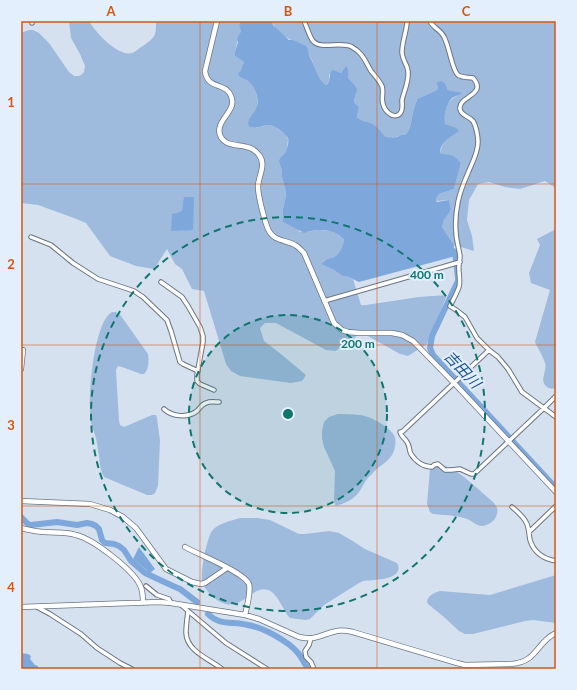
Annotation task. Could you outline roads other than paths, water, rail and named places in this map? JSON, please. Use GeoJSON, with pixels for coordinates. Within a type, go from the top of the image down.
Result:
{"type":"FeatureCollection","features":[{"type":"Feature","properties":{"kind":"street"},"geometry":{"type":"LineString","coordinates":[[217,21],[205,71],[206,78],[212,83],[228,91],[232,99],[232,106],[220,126],[221,136],[228,143],[251,148],[261,157],[262,170],[258,180],[258,191],[267,228],[274,237],[296,245],[302,250],[332,320],[342,330],[352,333],[392,333],[402,335],[413,341],[556,492]]}},
{"type":"Feature","properties":{"kind":"street"},"geometry":{"type":"LineString","coordinates":[[304,21],[316,43],[320,45],[346,45],[361,54],[383,88],[383,106],[391,115],[395,116],[400,114],[402,111],[402,99],[408,78],[408,71],[402,54],[407,21]]}},
{"type":"Feature","properties":{"kind":"street"},"geometry":{"type":"LineString","coordinates":[[430,21],[444,36],[450,51],[453,67],[457,74],[473,78],[477,85],[474,93],[462,103],[460,107],[462,114],[473,122],[478,140],[477,152],[458,202],[455,225],[460,256],[460,278],[459,286],[450,306],[465,317],[477,338],[498,357],[508,369],[522,392],[556,418]]}},
{"type":"Feature","properties":{"kind":"street"},"geometry":{"type":"LineString","coordinates":[[31,237],[52,245],[73,263],[98,278],[134,291],[143,297],[167,320],[180,362],[198,371]]}},
{"type":"Feature","properties":{"kind":"street"},"geometry":{"type":"LineString","coordinates":[[324,300],[460,262]]}},
{"type":"Feature","properties":{"kind":"street"},"geometry":{"type":"LineString","coordinates":[[161,282],[182,297],[200,327],[204,336],[197,381],[200,384],[214,390]]}},
{"type":"Feature","properties":{"kind":"street"},"geometry":{"type":"LineString","coordinates":[[21,350],[23,350],[21,369]]}},
{"type":"Feature","properties":{"kind":"street"},"geometry":{"type":"LineString","coordinates":[[489,350],[402,432],[400,432],[401,436],[408,444],[411,453],[420,464],[428,467],[438,464],[445,470],[460,469],[473,474],[556,396]]}},
{"type":"Feature","properties":{"kind":"street"},"geometry":{"type":"LineString","coordinates":[[164,409],[168,413],[184,416],[196,412],[206,403],[219,402]]}},
{"type":"Feature","properties":{"kind":"street"},"geometry":{"type":"LineString","coordinates":[[21,501],[90,504],[110,510],[123,517],[136,528],[166,568],[192,582],[200,584],[205,582],[227,568]]}},
{"type":"Feature","properties":{"kind":"street"},"geometry":{"type":"LineString","coordinates":[[529,532],[556,506]]}},
{"type":"Feature","properties":{"kind":"street"},"geometry":{"type":"LineString","coordinates":[[512,507],[523,518],[527,525],[533,547],[537,552],[547,560],[556,561]]}},
{"type":"Feature","properties":{"kind":"street"},"geometry":{"type":"LineString","coordinates":[[21,528],[39,532],[76,535],[94,543],[125,567],[135,577],[142,590],[143,603]]}},
{"type":"Feature","properties":{"kind":"street"},"geometry":{"type":"LineString","coordinates":[[185,547],[242,576],[249,584],[250,589],[245,615]]}},
{"type":"Feature","properties":{"kind":"street"},"geometry":{"type":"LineString","coordinates":[[146,586],[157,595],[169,599],[171,603]]}},
{"type":"Feature","properties":{"kind":"street"},"geometry":{"type":"LineString","coordinates":[[21,607],[143,603],[180,604],[245,615],[259,619],[299,637],[311,638],[338,631],[348,631],[396,644],[464,667],[517,664],[524,662],[530,658],[548,638],[556,633]]}},
{"type":"Feature","properties":{"kind":"street"},"geometry":{"type":"LineString","coordinates":[[180,604],[226,643],[267,669]]}},
{"type":"Feature","properties":{"kind":"street"},"geometry":{"type":"LineString","coordinates":[[36,606],[81,634],[97,648],[132,669]]}},
{"type":"Feature","properties":{"kind":"street"},"geometry":{"type":"LineString","coordinates":[[189,612],[200,607]]}},
{"type":"Feature","properties":{"kind":"street"},"geometry":{"type":"LineString","coordinates":[[195,617],[196,612],[200,607]]}},
{"type":"Feature","properties":{"kind":"street"},"geometry":{"type":"LineString","coordinates":[[189,612],[186,635],[190,645],[197,652],[222,669]]}},
{"type":"Feature","properties":{"kind":"street"},"geometry":{"type":"LineString","coordinates":[[311,638],[306,651],[306,657],[311,662],[314,669]]}},
{"type":"Feature","properties":{"kind":"waterway","name":"吉田川"},"geometry":{"type":"LineString","coordinates":[[447,247],[455,252],[458,281],[432,336],[430,348],[433,355],[556,488]]}},
{"type":"Feature","properties":{"kind":"waterway"},"geometry":{"type":"LineString","coordinates":[[21,517],[31,525],[57,522],[77,525],[87,523],[92,524],[99,529],[102,540],[105,543],[119,546],[124,550],[131,561],[145,573],[180,589],[197,602]]}},
{"type":"Feature","properties":{"kind":"waterway"},"geometry":{"type":"LineString","coordinates":[[208,614],[222,622],[254,627],[275,636],[294,648],[308,669]]}}]}
